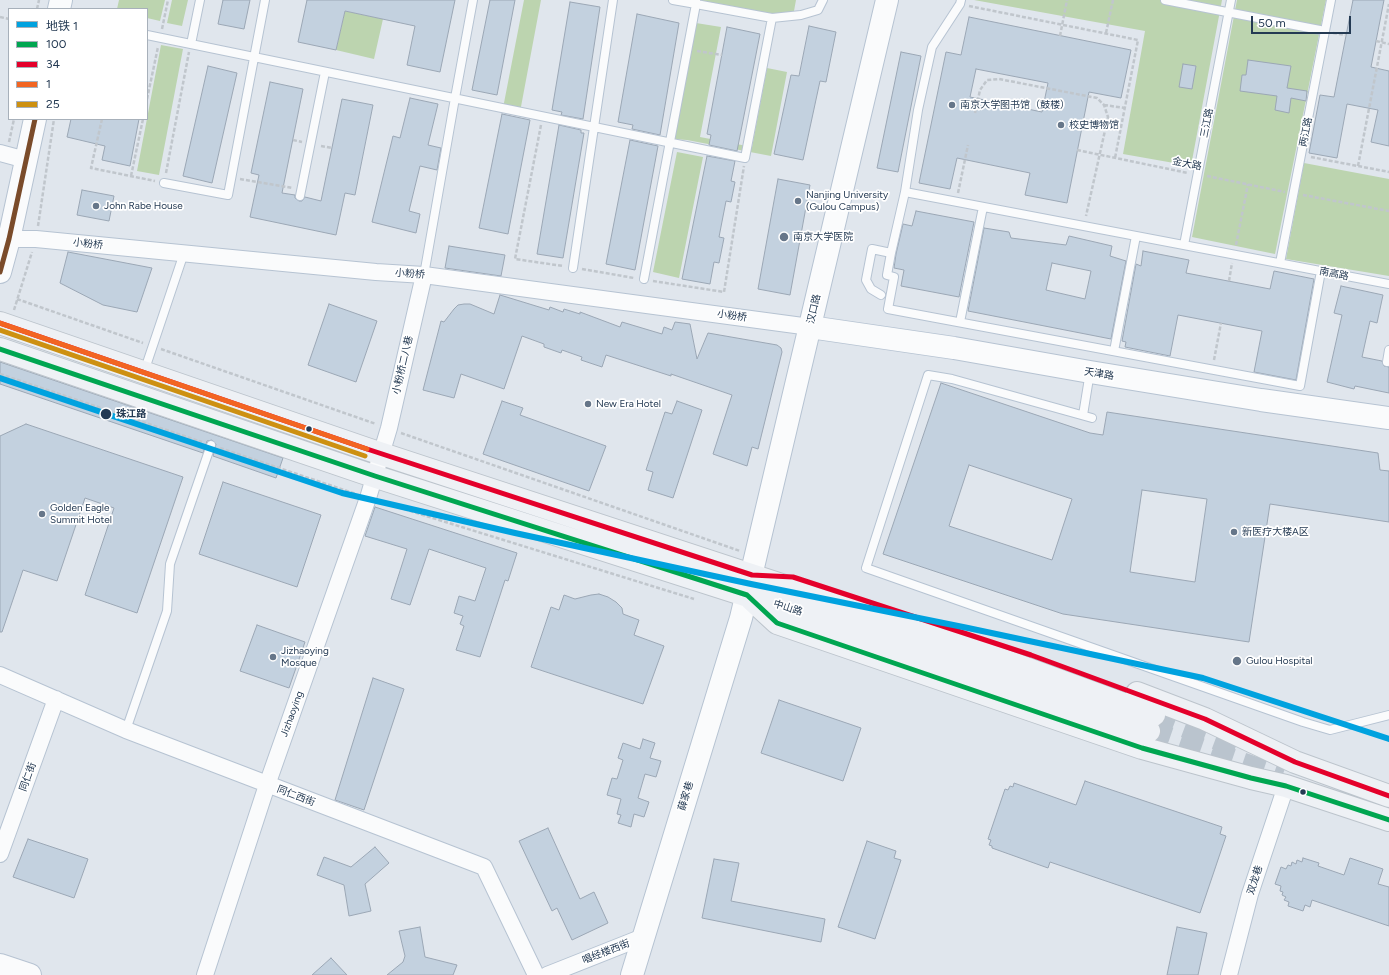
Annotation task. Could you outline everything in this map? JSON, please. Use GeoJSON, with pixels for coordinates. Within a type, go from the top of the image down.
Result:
{"type":"FeatureCollection","features":[{"type":"Feature","properties":{"kind":"main road"},"geometry":{"type":"LineString","coordinates":[[0,323],[374,452],[749,585],[793,577],[1031,655],[1205,719],[1295,762],[1389,796]]}},
{"type":"Feature","properties":{"kind":"main road"},"geometry":{"type":"LineString","coordinates":[[0,349],[111,387]]}},
{"type":"Feature","properties":{"kind":"main road"},"geometry":{"type":"LineString","coordinates":[[133,395],[374,476]]}},
{"type":"Feature","properties":{"kind":"main road","name":"中山路"},"geometry":{"type":"LineString","coordinates":[[749,585],[949,640],[1152,723],[823,620],[749,585]]}},
{"type":"Feature","properties":{"kind":"street","name":"汉口路"},"geometry":{"type":"LineString","coordinates":[[741,618],[887,0]]}},
{"type":"Feature","properties":{"kind":"street"},"geometry":{"type":"LineString","coordinates":[[0,272],[9,239],[35,120]]}},
{"type":"Feature","properties":{"kind":"street"},"geometry":{"type":"LineString","coordinates":[[0,153],[26,160]]}},
{"type":"Feature","properties":{"kind":"street","name":"小粉桥"},"geometry":{"type":"LineString","coordinates":[[9,239],[36,239],[376,272],[424,275],[810,327]]}},
{"type":"Feature","properties":{"kind":"street","name":"小粉桥二八巷"},"geometry":{"type":"LineString","coordinates":[[374,452],[389,428],[424,275]]}},
{"type":"Feature","properties":{"kind":"street","name":"天津路"},"geometry":{"type":"LineString","coordinates":[[810,327],[954,348],[1261,400],[1389,418]]}},
{"type":"Feature","properties":{"kind":"street","name":"Jizhaoying"},"geometry":{"type":"LineString","coordinates":[[205,975],[267,785],[368,498],[374,476],[374,452]]}},
{"type":"Feature","properties":{"kind":"street","name":"薛家巷"},"geometry":{"type":"LineString","coordinates":[[632,975],[741,618]]}},
{"type":"Feature","properties":{"kind":"street","name":"同仁西街"},"geometry":{"type":"LineString","coordinates":[[0,674],[126,730],[484,867],[536,975]]}},
{"type":"Feature","properties":{"kind":"street","name":"同仁街"},"geometry":{"type":"LineString","coordinates":[[0,854],[56,699]]}},
{"type":"Feature","properties":{"kind":"street","name":"双龙巷"},"geometry":{"type":"LineString","coordinates":[[1229,975],[1250,894],[1286,786]]}},
{"type":"Feature","properties":{"kind":"street","name":"唱经楼西街"},"geometry":{"type":"LineString","coordinates":[[547,975],[643,937]]}},
{"type":"Feature","properties":{"kind":"street"},"geometry":{"type":"LineString","coordinates":[[0,965],[30,975]]}},
{"type":"Feature","properties":{"kind":"lane"},"geometry":{"type":"LineString","coordinates":[[191,44],[200,0]]}},
{"type":"Feature","properties":{"kind":"lane"},"geometry":{"type":"LineString","coordinates":[[164,183],[228,195],[265,0]]}},
{"type":"Feature","properties":{"kind":"lane"},"geometry":{"type":"LineString","coordinates":[[424,275],[473,0]]}},
{"type":"Feature","properties":{"kind":"lane"},"geometry":{"type":"LineString","coordinates":[[573,268],[613,0]]}},
{"type":"Feature","properties":{"kind":"lane"},"geometry":{"type":"LineString","coordinates":[[674,0],[696,2],[772,18],[801,15],[818,10],[823,0]]}},
{"type":"Feature","properties":{"kind":"lane"},"geometry":{"type":"LineString","coordinates":[[1165,0],[1325,31]]}},
{"type":"Feature","properties":{"kind":"lane","name":"三江路"},"geometry":{"type":"LineString","coordinates":[[1184,245],[1231,0]]}},
{"type":"Feature","properties":{"kind":"lane","name":"两江路"},"geometry":{"type":"LineString","coordinates":[[1280,263],[1331,0]]}},
{"type":"Feature","properties":{"kind":"lane"},"geometry":{"type":"LineString","coordinates":[[644,279],[696,2]]}},
{"type":"Feature","properties":{"kind":"lane"},"geometry":{"type":"LineString","coordinates":[[961,2],[932,47],[918,110],[905,192],[887,276],[894,277],[888,309],[1300,386],[1321,271]]}},
{"type":"Feature","properties":{"kind":"lane"},"geometry":{"type":"LineString","coordinates":[[148,35],[745,158],[772,18]]}},
{"type":"Feature","properties":{"kind":"lane"},"geometry":{"type":"LineString","coordinates":[[300,193],[325,72]]}},
{"type":"Feature","properties":{"kind":"lane","name":"南高路"},"geometry":{"type":"LineString","coordinates":[[905,192],[1389,284]]}},
{"type":"Feature","properties":{"kind":"lane"},"geometry":{"type":"LineString","coordinates":[[960,322],[983,207]]}},
{"type":"Feature","properties":{"kind":"lane"},"geometry":{"type":"LineString","coordinates":[[1114,351],[1136,236]]}},
{"type":"Feature","properties":{"kind":"lane"},"geometry":{"type":"LineString","coordinates":[[881,295],[871,289],[866,280],[872,249],[891,253]]}},
{"type":"Feature","properties":{"kind":"lane"},"geometry":{"type":"LineString","coordinates":[[144,372],[184,253]]}},
{"type":"Feature","properties":{"kind":"lane"},"geometry":{"type":"LineString","coordinates":[[1387,362],[1389,350]]}},
{"type":"Feature","properties":{"kind":"lane"},"geometry":{"type":"LineString","coordinates":[[1083,415],[1090,372]]}},
{"type":"Feature","properties":{"kind":"lane"},"geometry":{"type":"LineString","coordinates":[[1092,418],[952,379],[928,375],[866,568],[1330,730],[1389,715]]}},
{"type":"Feature","properties":{"kind":"lane"},"geometry":{"type":"LineString","coordinates":[[111,387],[133,395]]}},
{"type":"Feature","properties":{"kind":"lane"},"geometry":{"type":"LineString","coordinates":[[126,730],[167,611],[170,564],[211,445]]}},
{"type":"Feature","properties":{"kind":"lane"},"geometry":{"type":"LineString","coordinates":[[374,476],[749,585],[777,623],[1142,748],[1250,778],[1286,786],[1389,820]]}},
{"type":"Feature","properties":{"kind":"path"},"geometry":{"type":"LineString","coordinates":[[148,94],[168,0]]}},
{"type":"Feature","properties":{"kind":"path"},"geometry":{"type":"LineString","coordinates":[[1060,36],[1067,0]]}},
{"type":"Feature","properties":{"kind":"path"},"geometry":{"type":"LineString","coordinates":[[1106,33],[1113,0]]}},
{"type":"Feature","properties":{"kind":"path"},"geometry":{"type":"LineString","coordinates":[[961,2],[1138,40],[1115,158]]}},
{"type":"Feature","properties":{"kind":"path"},"geometry":{"type":"LineString","coordinates":[[1358,166],[1389,4]]}},
{"type":"Feature","properties":{"kind":"path"},"geometry":{"type":"LineString","coordinates":[[1376,41],[1389,44]]}},
{"type":"Feature","properties":{"kind":"path"},"geometry":{"type":"LineString","coordinates":[[102,120],[91,168],[164,183],[191,44]]}},
{"type":"Feature","properties":{"kind":"path"},"geometry":{"type":"LineString","coordinates":[[687,49],[722,55]]}},
{"type":"Feature","properties":{"kind":"path"},"geometry":{"type":"LineString","coordinates":[[975,113],[980,90],[987,80],[998,79],[1097,98],[1104,104],[1125,108]]}},
{"type":"Feature","properties":{"kind":"path"},"geometry":{"type":"LineString","coordinates":[[1084,226],[1108,117],[1104,104]]}},
{"type":"Feature","properties":{"kind":"path"},"geometry":{"type":"LineString","coordinates":[[542,116],[515,258],[724,292],[745,158]]}},
{"type":"Feature","properties":{"kind":"path"},"geometry":{"type":"LineString","coordinates":[[17,299],[36,239],[54,120]]}},
{"type":"Feature","properties":{"kind":"path"},"geometry":{"type":"LineString","coordinates":[[130,176],[143,120]]}},
{"type":"Feature","properties":{"kind":"path"},"geometry":{"type":"LineString","coordinates":[[956,202],[968,145]]}},
{"type":"Feature","properties":{"kind":"path","name":"金大路"},"geometry":{"type":"LineString","coordinates":[[1077,150],[1294,193]]}},
{"type":"Feature","properties":{"kind":"path"},"geometry":{"type":"LineString","coordinates":[[1311,157],[1389,172]]}},
{"type":"Feature","properties":{"kind":"path"},"geometry":{"type":"LineString","coordinates":[[231,178],[300,193]]}},
{"type":"Feature","properties":{"kind":"path"},"geometry":{"type":"LineString","coordinates":[[1229,281],[1248,184]]}},
{"type":"Feature","properties":{"kind":"path"},"geometry":{"type":"LineString","coordinates":[[1302,195],[1389,211]]}},
{"type":"Feature","properties":{"kind":"path"},"geometry":{"type":"LineString","coordinates":[[1212,370],[1221,323]]}},
{"type":"Feature","properties":{"kind":"path"},"geometry":{"type":"LineString","coordinates":[[0,374],[368,498],[694,599]]}},
{"type":"Feature","properties":{"kind":"green space"},"geometry":{"type":"Polygon","coordinates":[[[119,0],[165,0],[160,21],[148,18],[148,8],[117,8],[119,0]]]}},
{"type":"Feature","properties":{"kind":"green space"},"geometry":{"type":"Polygon","coordinates":[[[172,0],[188,0],[182,26],[167,23],[172,0]]]}},
{"type":"Feature","properties":{"kind":"green space"},"geometry":{"type":"Polygon","coordinates":[[[524,0],[541,0],[520,112],[503,108],[524,0]]]}},
{"type":"Feature","properties":{"kind":"green space"},"geometry":{"type":"Polygon","coordinates":[[[699,0],[796,0],[794,11],[772,17],[698,3],[699,0]]]}},
{"type":"Feature","properties":{"kind":"green space"},"geometry":{"type":"Polygon","coordinates":[[[974,0],[1222,0],[1191,166],[1123,154],[1145,31],[974,0]]]}},
{"type":"Feature","properties":{"kind":"green space"},"geometry":{"type":"Polygon","coordinates":[[[1237,0],[1326,0],[1275,254],[1192,237],[1237,0]]]}},
{"type":"Feature","properties":{"kind":"green space"},"geometry":{"type":"Polygon","coordinates":[[[345,11],[383,19],[374,59],[336,50],[345,11]]]}},
{"type":"Feature","properties":{"kind":"green space"},"geometry":{"type":"Polygon","coordinates":[[[696,23],[721,27],[700,137],[752,147],[767,68],[787,72],[771,156],[687,140],[673,139],[696,23]]]}},
{"type":"Feature","properties":{"kind":"green space"},"geometry":{"type":"Polygon","coordinates":[[[161,45],[183,49],[159,175],[137,171],[147,120],[148,120],[161,45]]]}},
{"type":"Feature","properties":{"kind":"green space"},"geometry":{"type":"Polygon","coordinates":[[[677,152],[703,157],[679,278],[653,272],[677,152]]]}},
{"type":"Feature","properties":{"kind":"green space"},"geometry":{"type":"Polygon","coordinates":[[[1304,163],[1389,179],[1389,276],[1286,259],[1304,163]]]}},
{"type":"Feature","properties":{"kind":"building"},"geometry":{"type":"Polygon","coordinates":[[[223,0],[250,0],[244,29],[218,24],[223,0]]]}},
{"type":"Feature","properties":{"kind":"building"},"geometry":{"type":"Polygon","coordinates":[[[307,0],[455,0],[440,72],[407,65],[415,26],[345,11],[336,50],[298,42],[307,0]]]}},
{"type":"Feature","properties":{"kind":"building"},"geometry":{"type":"Polygon","coordinates":[[[490,0],[515,0],[497,95],[472,90],[490,0]]]}},
{"type":"Feature","properties":{"kind":"building"},"geometry":{"type":"Polygon","coordinates":[[[1353,0],[1384,0],[1371,67],[1389,71],[1389,146],[1371,142],[1378,110],[1347,104],[1337,158],[1309,153],[1320,95],[1334,97],[1353,0]]]}},
{"type":"Feature","properties":{"kind":"building"},"geometry":{"type":"Polygon","coordinates":[[[570,2],[600,7],[583,119],[561,115],[562,112],[552,110],[570,2]]]}},
{"type":"Feature","properties":{"kind":"building"},"geometry":{"type":"Polygon","coordinates":[[[637,14],[679,23],[660,135],[632,129],[633,125],[618,122],[637,14]]]}},
{"type":"Feature","properties":{"kind":"building","name":"南京大学图书馆（鼓楼）"},"geometry":{"type":"Polygon","coordinates":[[[969,17],[1131,50],[1121,98],[1089,92],[1067,203],[1025,195],[1030,173],[957,158],[950,189],[919,183],[946,52],[961,55],[969,17]],[[976,69],[970,97],[1042,112],[1048,83],[976,69]]]}},
{"type":"Feature","properties":{"kind":"building"},"geometry":{"type":"Polygon","coordinates":[[[809,26],[836,32],[826,82],[820,81],[803,160],[774,154],[791,75],[799,76],[809,26]]]}},
{"type":"Feature","properties":{"kind":"building"},"geometry":{"type":"Polygon","coordinates":[[[727,27],[760,34],[737,151],[709,145],[711,135],[707,134],[727,27]]]}},
{"type":"Feature","properties":{"kind":"building"},"geometry":{"type":"Polygon","coordinates":[[[901,52],[921,56],[898,172],[877,168],[901,52]]]}},
{"type":"Feature","properties":{"kind":"building"},"geometry":{"type":"Polygon","coordinates":[[[1248,60],[1291,66],[1287,88],[1307,91],[1306,101],[1291,98],[1289,113],[1275,110],[1277,96],[1240,91],[1242,75],[1246,75],[1248,60]]]}},
{"type":"Feature","properties":{"kind":"building"},"geometry":{"type":"Polygon","coordinates":[[[1183,64],[1196,66],[1192,89],[1179,87],[1183,64]]]}},
{"type":"Feature","properties":{"kind":"building"},"geometry":{"type":"Polygon","coordinates":[[[208,66],[237,73],[212,183],[183,176],[208,66]]]}},
{"type":"Feature","properties":{"kind":"building"},"geometry":{"type":"Polygon","coordinates":[[[270,82],[303,89],[282,193],[295,195],[295,198],[299,201],[302,201],[305,197],[321,201],[342,99],[373,105],[355,195],[345,193],[336,235],[250,217],[259,175],[251,173],[270,82]]]}},
{"type":"Feature","properties":{"kind":"building"},"geometry":{"type":"Polygon","coordinates":[[[410,98],[438,104],[428,145],[441,148],[437,170],[420,166],[409,211],[420,214],[416,233],[372,222],[393,136],[400,138],[410,98]]]}},
{"type":"Feature","properties":{"kind":"building"},"geometry":{"type":"Polygon","coordinates":[[[502,114],[530,120],[508,234],[479,228],[502,114]]]}},
{"type":"Feature","properties":{"kind":"building"},"geometry":{"type":"Polygon","coordinates":[[[71,120],[139,120],[130,166],[102,160],[105,146],[67,137],[71,120]]]}},
{"type":"Feature","properties":{"kind":"building"},"geometry":{"type":"Polygon","coordinates":[[[559,125],[581,130],[581,133],[584,133],[563,258],[537,254],[559,125]]]}},
{"type":"Feature","properties":{"kind":"building"},"geometry":{"type":"Polygon","coordinates":[[[630,140],[658,146],[635,270],[606,264],[630,140]]]}},
{"type":"Feature","properties":{"kind":"building"},"geometry":{"type":"Polygon","coordinates":[[[707,156],[735,161],[731,181],[735,182],[731,202],[726,201],[719,237],[724,238],[719,263],[714,262],[710,284],[682,279],[707,156]]]}},
{"type":"Feature","properties":{"kind":"building","name":"南京大学医院"},"geometry":{"type":"Polygon","coordinates":[[[778,179],[810,185],[790,295],[758,289],[778,179]]]}},
{"type":"Feature","properties":{"kind":"building","name":"John Rabe House"},"geometry":{"type":"Polygon","coordinates":[[[82,190],[114,196],[109,221],[77,215],[82,190]]]}},
{"type":"Feature","properties":{"kind":"building"},"geometry":{"type":"Polygon","coordinates":[[[916,211],[974,222],[959,297],[901,286],[904,270],[894,268],[896,254],[903,224],[912,226],[916,211]]]}},
{"type":"Feature","properties":{"kind":"building"},"geometry":{"type":"Polygon","coordinates":[[[984,228],[1009,232],[1011,238],[1066,245],[1069,236],[1112,246],[1110,256],[1126,261],[1111,339],[968,311],[984,228]],[[1052,263],[1046,290],[1085,299],[1091,271],[1052,263]]]}},
{"type":"Feature","properties":{"kind":"building"},"geometry":{"type":"Polygon","coordinates":[[[449,246],[505,255],[501,276],[445,268],[449,246]]]}},
{"type":"Feature","properties":{"kind":"building"},"geometry":{"type":"Polygon","coordinates":[[[1143,251],[1189,260],[1186,273],[1270,289],[1274,271],[1314,279],[1296,380],[1254,372],[1262,331],[1178,315],[1170,356],[1125,347],[1126,342],[1122,341],[1136,264],[1141,266],[1143,251]]]}},
{"type":"Feature","properties":{"kind":"building"},"geometry":{"type":"Polygon","coordinates":[[[68,252],[152,268],[137,312],[103,305],[60,283],[68,252]]]}},
{"type":"Feature","properties":{"kind":"building"},"geometry":{"type":"Polygon","coordinates":[[[1341,286],[1383,295],[1377,323],[1370,321],[1362,357],[1382,361],[1384,366],[1389,367],[1389,393],[1355,386],[1354,389],[1327,382],[1342,315],[1334,313],[1341,286]]]}},
{"type":"Feature","properties":{"kind":"building"},"geometry":{"type":"Polygon","coordinates":[[[500,295],[549,310],[550,307],[563,312],[564,309],[580,314],[580,312],[620,327],[622,322],[662,334],[664,327],[672,330],[675,322],[690,324],[697,359],[708,333],[777,345],[781,348],[782,352],[758,449],[752,447],[747,466],[713,454],[732,395],[671,374],[671,376],[606,355],[602,367],[581,360],[582,357],[562,350],[561,353],[544,347],[544,344],[522,336],[504,389],[461,374],[454,398],[423,390],[441,321],[444,322],[458,305],[464,304],[470,304],[494,314],[500,295]]]}},
{"type":"Feature","properties":{"kind":"building"},"geometry":{"type":"Polygon","coordinates":[[[329,304],[377,321],[356,382],[308,365],[329,304]]]}},
{"type":"Feature","properties":{"kind":"building"},"geometry":{"type":"Polygon","coordinates":[[[0,362],[283,458],[276,478],[213,456],[216,444],[212,440],[207,441],[203,453],[0,384],[0,362]]]}},
{"type":"Feature","properties":{"kind":"building"},"geometry":{"type":"Polygon","coordinates":[[[941,383],[1090,433],[1103,435],[1107,412],[1378,453],[1380,470],[1389,471],[1389,522],[1270,504],[1249,642],[1063,614],[883,554],[941,383]],[[969,465],[949,526],[1052,560],[1072,499],[969,465]],[[1142,490],[1130,572],[1195,582],[1207,499],[1142,490]]]}},
{"type":"Feature","properties":{"kind":"building"},"geometry":{"type":"Polygon","coordinates":[[[502,401],[523,408],[520,415],[606,446],[589,491],[483,454],[502,401]]]}},
{"type":"Feature","properties":{"kind":"building"},"geometry":{"type":"Polygon","coordinates":[[[677,401],[702,410],[673,498],[648,490],[653,472],[646,470],[665,412],[672,414],[677,401]]]}},
{"type":"Feature","properties":{"kind":"building"},"geometry":{"type":"Polygon","coordinates":[[[26,424],[183,477],[137,613],[85,595],[114,508],[85,498],[57,581],[23,570],[2,632],[0,632],[0,436],[26,424]]]}},
{"type":"Feature","properties":{"kind":"building"},"geometry":{"type":"Polygon","coordinates":[[[223,482],[321,515],[297,587],[199,554],[223,482]]]}},
{"type":"Feature","properties":{"kind":"building"},"geometry":{"type":"Polygon","coordinates":[[[375,507],[517,553],[508,581],[505,580],[480,657],[456,650],[464,626],[460,624],[463,616],[454,613],[459,596],[475,601],[486,568],[429,549],[410,605],[391,599],[407,549],[365,536],[375,507]]]}},
{"type":"Feature","properties":{"kind":"building"},"geometry":{"type":"Polygon","coordinates":[[[599,594],[616,602],[622,608],[623,614],[639,620],[634,635],[664,646],[643,704],[531,667],[551,607],[559,610],[564,595],[575,599],[599,594]]]}},
{"type":"Feature","properties":{"kind":"building","name":"Jizhaoying Mosque"},"geometry":{"type":"Polygon","coordinates":[[[257,625],[305,642],[289,688],[240,671],[257,625]]]}},
{"type":"Feature","properties":{"kind":"building"},"geometry":{"type":"Polygon","coordinates":[[[373,678],[404,689],[364,810],[335,800],[373,678]]]}},
{"type":"Feature","properties":{"kind":"building"},"geometry":{"type":"Polygon","coordinates":[[[779,700],[861,728],[843,781],[761,753],[779,700]]]}},
{"type":"Feature","properties":{"kind":"building"},"geometry":{"type":"Polygon","coordinates":[[[643,739],[655,743],[650,758],[661,761],[656,777],[645,774],[638,798],[649,802],[644,817],[634,814],[631,827],[618,823],[621,815],[617,814],[621,799],[607,795],[612,778],[617,779],[623,760],[618,758],[623,743],[640,749],[643,739]]]}},
{"type":"Feature","properties":{"kind":"building"},"geometry":{"type":"Polygon","coordinates":[[[1085,781],[1222,827],[1220,834],[1226,836],[1200,913],[1050,862],[1048,868],[992,848],[992,846],[989,845],[991,840],[988,839],[1005,789],[1008,790],[1010,786],[1013,787],[1014,783],[1076,805],[1085,781]]]}},
{"type":"Feature","properties":{"kind":"building"},"geometry":{"type":"Polygon","coordinates":[[[548,828],[580,899],[594,892],[608,923],[572,940],[557,908],[552,911],[519,841],[548,828]]]}},
{"type":"Feature","properties":{"kind":"building"},"geometry":{"type":"Polygon","coordinates":[[[28,839],[88,859],[74,898],[13,877],[28,839]]]}},
{"type":"Feature","properties":{"kind":"building"},"geometry":{"type":"Polygon","coordinates":[[[867,841],[896,851],[894,858],[901,860],[875,939],[838,927],[867,841]]]}},
{"type":"Feature","properties":{"kind":"building"},"geometry":{"type":"Polygon","coordinates":[[[375,847],[389,863],[365,884],[371,911],[349,916],[344,885],[317,875],[324,857],[351,867],[375,847]]]}},
{"type":"Feature","properties":{"kind":"building"},"geometry":{"type":"Polygon","coordinates":[[[1303,858],[1319,863],[1318,866],[1344,875],[1350,858],[1383,869],[1378,884],[1389,887],[1389,926],[1312,900],[1310,907],[1305,905],[1303,911],[1288,906],[1289,902],[1284,900],[1286,897],[1282,895],[1283,892],[1280,891],[1281,886],[1275,884],[1281,867],[1286,869],[1288,865],[1291,866],[1292,862],[1296,864],[1297,860],[1302,862],[1303,858]]]}},
{"type":"Feature","properties":{"kind":"building"},"geometry":{"type":"Polygon","coordinates":[[[714,859],[739,863],[731,901],[825,919],[821,942],[702,918],[714,859]]]}},
{"type":"Feature","properties":{"kind":"building"},"geometry":{"type":"Polygon","coordinates":[[[420,927],[425,957],[457,965],[453,975],[387,975],[403,962],[405,956],[399,931],[420,927]]]}},
{"type":"Feature","properties":{"kind":"building"},"geometry":{"type":"Polygon","coordinates":[[[1177,927],[1207,933],[1198,975],[1167,975],[1177,927]]]}},
{"type":"Feature","properties":{"kind":"building"},"geometry":{"type":"Polygon","coordinates":[[[331,958],[347,975],[312,975],[331,958]]]}},
{"type":"Feature","properties":{"kind":"tunnel"},"geometry":{"type":"LineString","coordinates":[[1154,715],[1236,746]]}},
{"type":"Feature","properties":{"kind":"tunnel"},"geometry":{"type":"LineString","coordinates":[[1149,731],[1282,777]]}},
{"type":"Feature","properties":{"kind":"metro line","name":"1"},"geometry":{"type":"LineString","coordinates":[[0,378],[342,493],[515,533],[751,584],[1203,678],[1389,739]]}},
{"type":"Feature","properties":{"kind":"transit line"},"geometry":{"type":"LineString","coordinates":[[0,272],[9,239],[35,120]]}},
{"type":"Feature","properties":{"kind":"transit line","name":"34"},"geometry":{"type":"LineString","coordinates":[[0,323],[367,449],[752,575],[793,577],[1031,655],[1205,719],[1295,762],[1389,796]]}},
{"type":"Feature","properties":{"kind":"transit line","name":"1"},"geometry":{"type":"LineString","coordinates":[[0,323],[367,449]]}},
{"type":"Feature","properties":{"kind":"transit line","name":"25"},"geometry":{"type":"LineString","coordinates":[[0,330],[365,456]]}},
{"type":"Feature","properties":{"kind":"transit line","name":"100"},"geometry":{"type":"LineString","coordinates":[[0,349],[375,476],[747,595],[777,623],[1142,748],[1286,786],[1389,820]]}},
{"type":"Feature","properties":{"kind":"place","name":"南京大学图书馆（鼓楼）"},"geometry":{"type":"Point","coordinates":[952,105]}},
{"type":"Feature","properties":{"kind":"place","name":"校史博物馆"},"geometry":{"type":"Point","coordinates":[1061,125]}},
{"type":"Feature","properties":{"kind":"place","name":"Nanjing University (Gulou Campus)"},"geometry":{"type":"Point","coordinates":[798,201]}},
{"type":"Feature","properties":{"kind":"place","name":"John Rabe House"},"geometry":{"type":"Point","coordinates":[96,206]}},
{"type":"Feature","properties":{"kind":"place","name":"南京大学医院"},"geometry":{"type":"Point","coordinates":[784,237]}},
{"type":"Feature","properties":{"kind":"place","name":"New Era Hotel"},"geometry":{"type":"Point","coordinates":[588,404]}},
{"type":"Feature","properties":{"kind":"place","name":"珠江路"},"geometry":{"type":"Point","coordinates":[106,414]}},
{"type":"Feature","properties":{"kind":"place","name":"Golden Eagle Summit Hotel"},"geometry":{"type":"Point","coordinates":[42,514]}},
{"type":"Feature","properties":{"kind":"place","name":"新医疗大楼A区"},"geometry":{"type":"Point","coordinates":[1234,532]}},
{"type":"Feature","properties":{"kind":"place","name":"Jizhaoying Mosque"},"geometry":{"type":"Point","coordinates":[273,657]}},
{"type":"Feature","properties":{"kind":"place","name":"Gulou Hospital"},"geometry":{"type":"Point","coordinates":[1237,661]}}]}
